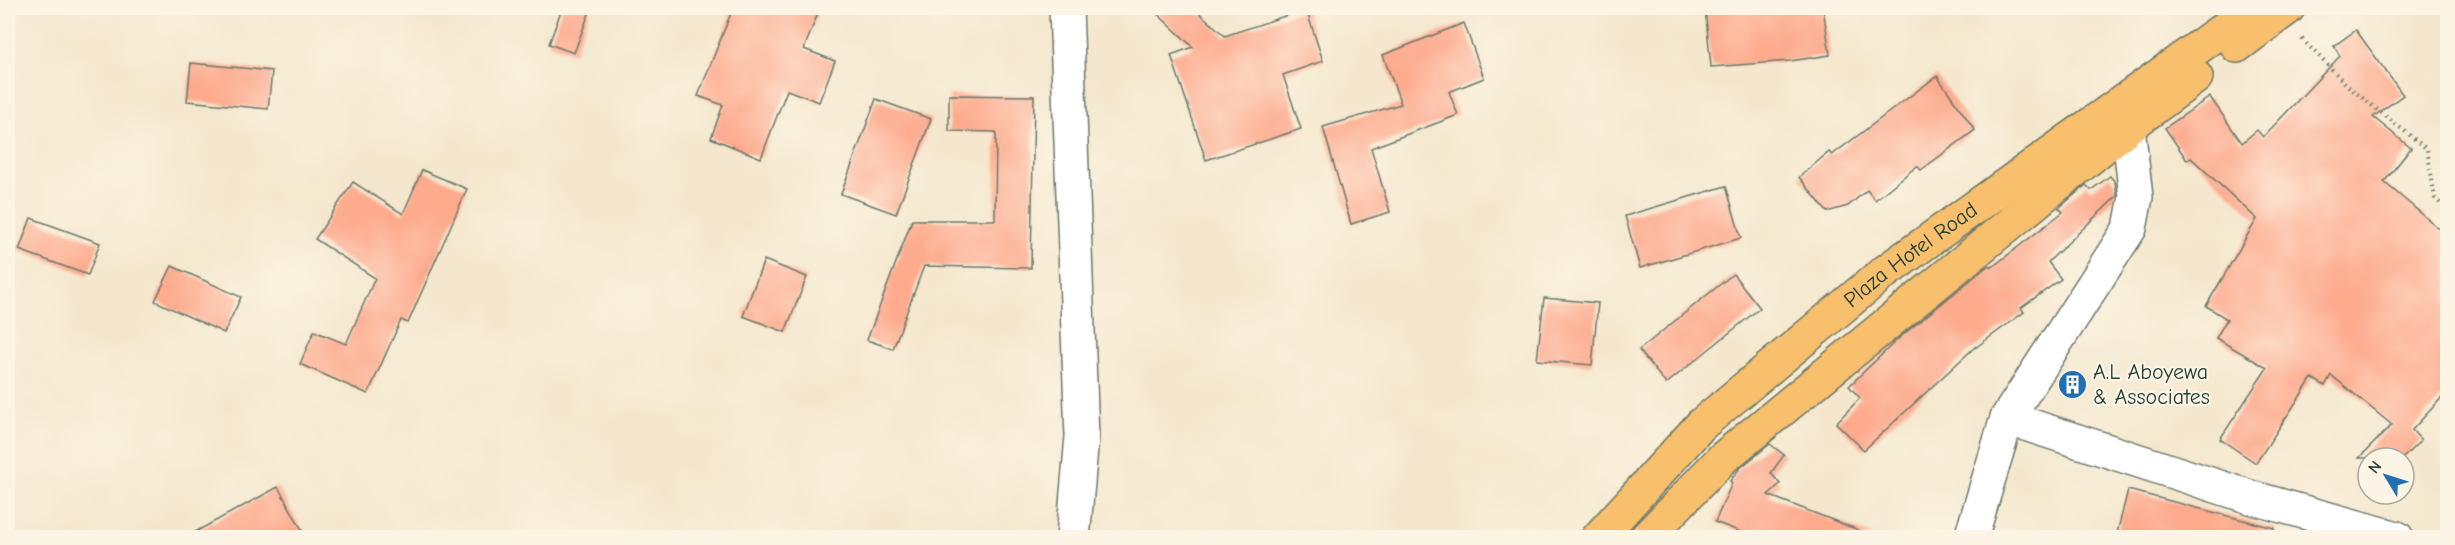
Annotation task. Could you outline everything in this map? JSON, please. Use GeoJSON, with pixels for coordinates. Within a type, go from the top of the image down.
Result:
{"type":"FeatureCollection","features":[{"type":"Feature","properties":{"kind":"main road","name":"Plaza Hotel Road"},"geometry":{"type":"LineString","coordinates":[[1646,537],[1723,458],[2273,10]]}},
{"type":"Feature","properties":{"kind":"main road","name":"Plaza Hotel Road"},"geometry":{"type":"LineString","coordinates":[[1598,537],[1702,424],[1882,274],[2273,10]]}},
{"type":"Feature","properties":{"kind":"street"},"geometry":{"type":"LineString","coordinates":[[1066,8],[1082,437],[1073,537]]}},
{"type":"Feature","properties":{"kind":"street"},"geometry":{"type":"LineString","coordinates":[[1971,537],[2007,418],[2130,228],[2136,198],[2128,127]]}},
{"type":"Feature","properties":{"kind":"street"},"geometry":{"type":"LineString","coordinates":[[2007,418],[2250,497],[2397,537]]}},
{"type":"Feature","properties":{"kind":"path"},"geometry":{"type":"LineString","coordinates":[[2273,10],[2350,88],[2427,150],[2435,198],[2448,211]]}},
{"type":"Feature","properties":{"kind":"building"},"geometry":{"type":"Polygon","coordinates":[[[562,8],[591,8],[574,53],[549,44],[562,8]]]}},
{"type":"Feature","properties":{"kind":"building"},"geometry":{"type":"Polygon","coordinates":[[[733,8],[820,8],[804,49],[835,61],[819,102],[787,90],[761,158],[711,138],[723,105],[698,96],[733,8]]]}},
{"type":"Feature","properties":{"kind":"building"},"geometry":{"type":"Polygon","coordinates":[[[1151,8],[1194,8],[1225,36],[1306,9],[1323,61],[1283,75],[1301,129],[1206,160],[1171,55],[1193,47],[1151,8]]]}},
{"type":"Feature","properties":{"kind":"building"},"geometry":{"type":"Polygon","coordinates":[[[1705,8],[1823,8],[1830,55],[1790,61],[1711,67],[1705,8]]]}},
{"type":"Feature","properties":{"kind":"building"},"geometry":{"type":"Polygon","coordinates":[[[1464,23],[1484,78],[1449,92],[1458,115],[1371,148],[1390,212],[1351,224],[1323,127],[1401,104],[1383,55],[1464,23]]]}},
{"type":"Feature","properties":{"kind":"building"},"geometry":{"type":"Polygon","coordinates":[[[2356,30],[2403,95],[2373,117],[2411,148],[2384,182],[2448,236],[2448,391],[2412,430],[2421,440],[2415,446],[2371,446],[2392,425],[2331,375],[2325,386],[2312,378],[2256,463],[2220,439],[2267,368],[2216,338],[2227,319],[2206,306],[2257,219],[2191,158],[2187,160],[2165,128],[2210,97],[2242,143],[2257,130],[2263,137],[2340,56],[2334,46],[2356,30]]]}},
{"type":"Feature","properties":{"kind":"building"},"geometry":{"type":"Polygon","coordinates":[[[191,63],[272,71],[268,109],[187,101],[191,63]]]}},
{"type":"Feature","properties":{"kind":"building"},"geometry":{"type":"Polygon","coordinates":[[[1937,76],[1975,130],[1921,170],[1917,166],[1875,200],[1867,190],[1848,206],[1827,212],[1799,177],[1829,152],[1832,155],[1937,76]]]}},
{"type":"Feature","properties":{"kind":"building"},"geometry":{"type":"Polygon","coordinates":[[[949,95],[1034,96],[1031,268],[924,266],[893,349],[867,340],[912,220],[995,220],[996,132],[949,131],[949,95]]]}},
{"type":"Feature","properties":{"kind":"building"},"geometry":{"type":"Polygon","coordinates":[[[876,99],[931,119],[896,214],[841,194],[876,99]]]}},
{"type":"Feature","properties":{"kind":"building"},"geometry":{"type":"Polygon","coordinates":[[[422,170],[467,189],[408,323],[401,320],[368,394],[300,364],[314,331],[346,344],[375,278],[315,239],[353,182],[403,214],[422,170]]]}},
{"type":"Feature","properties":{"kind":"building"},"geometry":{"type":"Polygon","coordinates":[[[2110,176],[2115,182],[2117,196],[2048,262],[2061,279],[2021,308],[2024,312],[1975,348],[1976,346],[1864,450],[1836,423],[1860,398],[1849,386],[1898,339],[1989,265],[1991,268],[2063,212],[2059,208],[2086,185],[2091,190],[2110,176]]]}},
{"type":"Feature","properties":{"kind":"building"},"geometry":{"type":"Polygon","coordinates":[[[1726,186],[1741,238],[1640,268],[1625,216],[1726,186]]]}},
{"type":"Feature","properties":{"kind":"building"},"geometry":{"type":"Polygon","coordinates":[[[31,218],[100,243],[88,275],[19,250],[31,218]]]}},
{"type":"Feature","properties":{"kind":"building"},"geometry":{"type":"Polygon","coordinates":[[[764,260],[807,277],[785,332],[743,316],[764,260]]]}},
{"type":"Feature","properties":{"kind":"building"},"geometry":{"type":"Polygon","coordinates":[[[172,266],[241,297],[224,333],[155,301],[172,266]]]}},
{"type":"Feature","properties":{"kind":"building"},"geometry":{"type":"Polygon","coordinates":[[[1733,274],[1760,308],[1666,384],[1639,350],[1733,274]]]}},
{"type":"Feature","properties":{"kind":"building"},"geometry":{"type":"Polygon","coordinates":[[[1544,298],[1598,303],[1592,365],[1537,360],[1544,298]]]}},
{"type":"Feature","properties":{"kind":"building"},"geometry":{"type":"Polygon","coordinates":[[[1770,444],[1784,455],[1771,473],[1780,484],[1768,495],[1871,535],[1870,537],[1754,537],[1715,522],[1732,483],[1730,481],[1739,469],[1770,444]]]}},
{"type":"Feature","properties":{"kind":"building"},"geometry":{"type":"Polygon","coordinates":[[[278,487],[306,537],[186,537],[278,487]]]}},
{"type":"Feature","properties":{"kind":"building"},"geometry":{"type":"Polygon","coordinates":[[[2128,490],[2274,528],[2273,537],[2116,537],[2128,490]]]}},
{"type":"Feature","properties":{"kind":"place","name":"A.L Aboyewa & Associates"},"geometry":{"type":"Point","coordinates":[2072,385]}}]}
